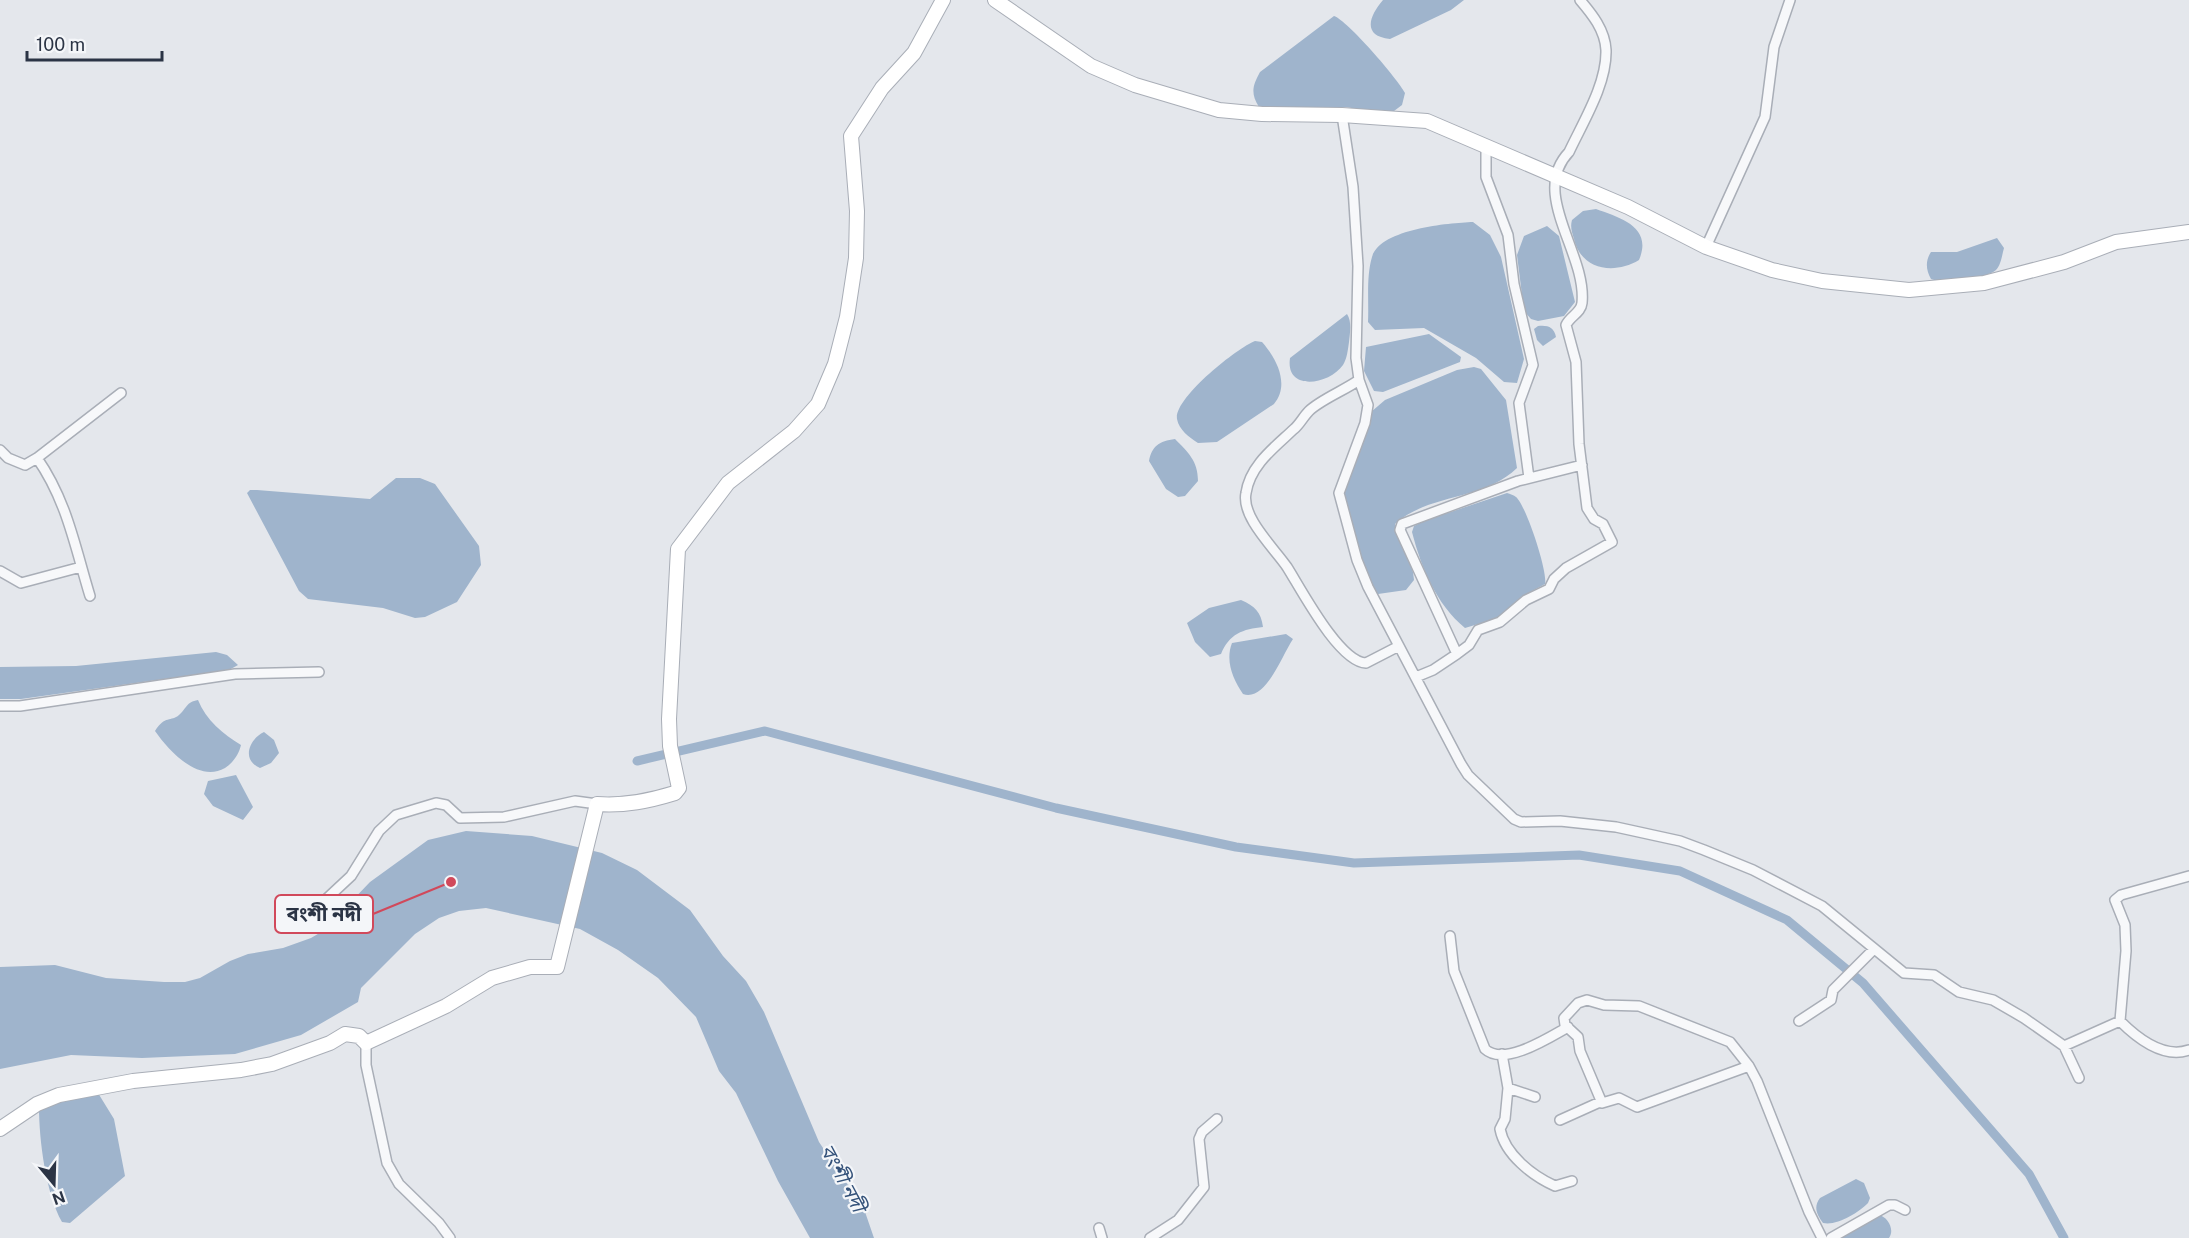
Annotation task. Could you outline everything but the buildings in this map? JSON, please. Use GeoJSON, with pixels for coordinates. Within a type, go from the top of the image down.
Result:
{"type":"FeatureCollection","features":[{"type":"Feature","properties":{"kind":"street"},"geometry":{"type":"LineString","coordinates":[[321,904],[351,876],[379,831],[396,815],[436,804],[447,806],[460,818],[504,817],[560,802],[596,807],[619,806],[675,793],[678,788],[670,746],[669,719],[678,549],[728,483],[794,431],[818,404],[835,364],[845,326],[856,258],[856,211],[851,136],[882,88],[914,53],[943,0]]}},
{"type":"Feature","properties":{"kind":"street"},"geometry":{"type":"LineString","coordinates":[[995,0],[1091,66],[1135,85],[1219,110],[1427,121],[1628,207],[1706,247],[1772,270],[1812,279],[1851,286],[1909,291],[1984,283],[2064,262],[2116,242],[2189,232]]}},
{"type":"Feature","properties":{"kind":"street"},"geometry":{"type":"LineString","coordinates":[[1416,677],[1433,670],[1469,645],[1478,630],[1500,622],[1526,600],[1553,586],[1554,579],[1566,568],[1612,542],[1603,524],[1594,519],[1587,508],[1576,362],[1566,324],[1582,306],[1582,297],[1577,267],[1557,204],[1554,176],[1560,161],[1569,152],[1593,98],[1602,74],[1606,49],[1598,23],[1580,0]]}},
{"type":"Feature","properties":{"kind":"street"},"geometry":{"type":"LineString","coordinates":[[1706,247],[1766,117],[1774,46],[1790,0]]}},
{"type":"Feature","properties":{"kind":"street"},"geometry":{"type":"LineString","coordinates":[[1342,115],[1353,186],[1358,266],[1355,327],[1359,380],[1368,405],[1361,434],[1339,494],[1357,560],[1399,646],[1468,775],[1514,819],[1521,822],[1560,821],[1616,827],[1680,841],[1800,893],[1822,906],[1873,951],[1904,973],[1934,975],[1959,992],[2003,1005],[2064,1046],[2079,1078]]}},
{"type":"Feature","properties":{"kind":"street"},"geometry":{"type":"LineString","coordinates":[[1486,148],[1486,177],[1508,235],[1514,284],[1533,365],[1519,403],[1529,478]]}},
{"type":"Feature","properties":{"kind":"street"},"geometry":{"type":"LineString","coordinates":[[1359,380],[1310,410],[1297,427],[1258,465],[1246,492],[1245,505],[1264,538],[1288,569],[1310,607],[1353,658],[1366,663],[1399,646]]}},
{"type":"Feature","properties":{"kind":"street"},"geometry":{"type":"LineString","coordinates":[[0,450],[8,458],[25,465],[121,393]]}},
{"type":"Feature","properties":{"kind":"street"},"geometry":{"type":"LineString","coordinates":[[37,458],[50,476],[67,513],[90,596]]}},
{"type":"Feature","properties":{"kind":"street"},"geometry":{"type":"LineString","coordinates":[[1457,654],[1400,530],[1401,525],[1529,478],[1582,465]]}},
{"type":"Feature","properties":{"kind":"street"},"geometry":{"type":"LineString","coordinates":[[0,571],[21,583],[81,567]]}},
{"type":"Feature","properties":{"kind":"street"},"geometry":{"type":"LineString","coordinates":[[0,706],[20,706],[236,674],[319,672]]}},
{"type":"Feature","properties":{"kind":"street"},"geometry":{"type":"LineString","coordinates":[[366,1043],[446,1006],[492,978],[530,968],[557,967],[596,807]]}},
{"type":"Feature","properties":{"kind":"street"},"geometry":{"type":"LineString","coordinates":[[2120,1021],[2126,951],[2125,925],[2115,900],[2121,895],[2189,876]]}},
{"type":"Feature","properties":{"kind":"street"},"geometry":{"type":"LineString","coordinates":[[1450,936],[1454,972],[1485,1049],[1489,1053],[1502,1054],[1529,1048],[1568,1027]]}},
{"type":"Feature","properties":{"kind":"street"},"geometry":{"type":"LineString","coordinates":[[1799,1022],[1831,1000],[1836,987],[1873,951]]}},
{"type":"Feature","properties":{"kind":"street"},"geometry":{"type":"LineString","coordinates":[[1600,1102],[1580,1051],[1578,1037],[1563,1022],[1578,1003],[1587,1000],[1604,1005],[1639,1006],[1730,1042],[1749,1066],[1822,1238]]}},
{"type":"Feature","properties":{"kind":"street"},"geometry":{"type":"LineString","coordinates":[[2064,1046],[2120,1021]]}},
{"type":"Feature","properties":{"kind":"street"},"geometry":{"type":"LineString","coordinates":[[2120,1021],[2145,1042],[2164,1051],[2180,1053],[2189,1050]]}},
{"type":"Feature","properties":{"kind":"street"},"geometry":{"type":"LineString","coordinates":[[0,1129],[37,1104],[59,1095],[133,1081],[241,1070],[272,1064],[330,1043],[345,1034],[358,1036],[366,1043],[366,1065],[387,1162],[399,1184],[439,1223],[450,1238]]}},
{"type":"Feature","properties":{"kind":"street"},"geometry":{"type":"LineString","coordinates":[[1502,1054],[1508,1088],[1505,1119],[1500,1129],[1511,1152],[1528,1169],[1550,1184],[1555,1186],[1572,1181]]}},
{"type":"Feature","properties":{"kind":"street"},"geometry":{"type":"LineString","coordinates":[[1560,1120],[1600,1102],[1619,1098],[1637,1107],[1749,1066]]}},
{"type":"Feature","properties":{"kind":"street"},"geometry":{"type":"LineString","coordinates":[[1508,1088],[1535,1097]]}},
{"type":"Feature","properties":{"kind":"street"},"geometry":{"type":"LineString","coordinates":[[1150,1238],[1178,1220],[1204,1187],[1199,1139],[1202,1132],[1217,1119]]}},
{"type":"Feature","properties":{"kind":"street"},"geometry":{"type":"LineString","coordinates":[[1831,1238],[1889,1205],[1905,1210]]}},
{"type":"Feature","properties":{"kind":"street"},"geometry":{"type":"LineString","coordinates":[[1099,1228],[1102,1238]]}},
{"type":"Feature","properties":{"kind":"water"},"geometry":{"type":"Polygon","coordinates":[[[1383,0],[1464,0],[1451,10],[1390,39],[1375,34],[1371,24],[1383,0]]]}},
{"type":"Feature","properties":{"kind":"water"},"geometry":{"type":"Polygon","coordinates":[[[1334,16],[1360,38],[1393,76],[1405,93],[1402,105],[1394,111],[1380,113],[1346,107],[1259,107],[1254,97],[1254,89],[1260,72],[1334,16]]]}},
{"type":"Feature","properties":{"kind":"water"},"geometry":{"type":"Polygon","coordinates":[[[1596,209],[1624,220],[1638,232],[1642,239],[1639,260],[1629,265],[1609,268],[1600,267],[1584,257],[1574,239],[1572,220],[1583,211],[1596,209]]]}},
{"type":"Feature","properties":{"kind":"water"},"geometry":{"type":"Polygon","coordinates":[[[1473,222],[1490,235],[1501,257],[1524,359],[1517,383],[1504,382],[1476,358],[1424,328],[1375,330],[1368,322],[1369,273],[1372,257],[1378,247],[1388,240],[1416,229],[1473,222]]]}},
{"type":"Feature","properties":{"kind":"water"},"geometry":{"type":"Polygon","coordinates":[[[1547,226],[1559,236],[1575,302],[1564,316],[1538,321],[1531,319],[1524,311],[1517,255],[1524,236],[1547,226]]]}},
{"type":"Feature","properties":{"kind":"water"},"geometry":{"type":"Polygon","coordinates":[[[1997,238],[2004,248],[1996,270],[1964,279],[1944,281],[1931,279],[1927,266],[1931,252],[1957,252],[1997,238]]]}},
{"type":"Feature","properties":{"kind":"water"},"geometry":{"type":"Polygon","coordinates":[[[1347,314],[1350,320],[1350,331],[1343,365],[1336,372],[1319,381],[1309,382],[1294,376],[1290,369],[1290,358],[1347,314]]]}},
{"type":"Feature","properties":{"kind":"water"},"geometry":{"type":"Polygon","coordinates":[[[1538,326],[1550,327],[1556,337],[1543,346],[1537,340],[1534,329],[1538,326]]]}},
{"type":"Feature","properties":{"kind":"water"},"geometry":{"type":"Polygon","coordinates":[[[1429,334],[1461,357],[1460,362],[1383,392],[1374,391],[1364,371],[1366,347],[1429,334]]]}},
{"type":"Feature","properties":{"kind":"water"},"geometry":{"type":"Polygon","coordinates":[[[1255,341],[1262,342],[1277,364],[1281,381],[1279,397],[1274,404],[1217,442],[1198,443],[1182,430],[1177,419],[1185,399],[1222,363],[1255,341]]]}},
{"type":"Feature","properties":{"kind":"water"},"geometry":{"type":"Polygon","coordinates":[[[1474,367],[1481,369],[1506,400],[1517,468],[1503,479],[1488,486],[1424,507],[1395,524],[1414,580],[1406,590],[1378,594],[1367,582],[1343,493],[1371,412],[1385,400],[1457,370],[1474,367]]]}},
{"type":"Feature","properties":{"kind":"water"},"geometry":{"type":"Polygon","coordinates":[[[1175,439],[1194,462],[1198,474],[1198,481],[1185,496],[1178,497],[1166,489],[1149,461],[1157,445],[1175,439]]]}},
{"type":"Feature","properties":{"kind":"water"},"geometry":{"type":"Polygon","coordinates":[[[396,478],[420,478],[435,484],[479,546],[481,565],[457,602],[425,617],[415,618],[383,608],[308,599],[299,591],[247,493],[250,490],[257,490],[370,499],[396,478]]]}},
{"type":"Feature","properties":{"kind":"water"},"geometry":{"type":"Polygon","coordinates":[[[1507,493],[1516,497],[1525,512],[1540,553],[1545,584],[1521,597],[1498,618],[1465,628],[1446,608],[1431,584],[1412,532],[1414,526],[1424,521],[1507,493]]]}},
{"type":"Feature","properties":{"kind":"water"},"geometry":{"type":"Polygon","coordinates":[[[1241,600],[1256,610],[1261,617],[1263,627],[1249,629],[1238,634],[1228,642],[1221,654],[1210,657],[1195,642],[1187,623],[1209,608],[1241,600]]]}},
{"type":"Feature","properties":{"kind":"water"},"geometry":{"type":"Polygon","coordinates":[[[1286,634],[1293,639],[1272,676],[1259,691],[1251,695],[1243,694],[1231,670],[1229,656],[1232,643],[1286,634]]]}},
{"type":"Feature","properties":{"kind":"water"},"geometry":{"type":"Polygon","coordinates":[[[216,652],[227,655],[238,665],[229,670],[21,699],[0,699],[0,667],[76,666],[216,652]]]}},
{"type":"Feature","properties":{"kind":"water"},"geometry":{"type":"Polygon","coordinates":[[[198,700],[216,726],[241,745],[231,764],[215,772],[195,768],[185,763],[155,731],[162,723],[176,717],[189,704],[198,700]]]}},
{"type":"Feature","properties":{"kind":"water"},"geometry":{"type":"Polygon","coordinates":[[[264,732],[274,740],[279,753],[271,763],[260,768],[250,760],[249,750],[254,739],[264,732]]]}},
{"type":"Feature","properties":{"kind":"water"},"geometry":{"type":"Polygon","coordinates":[[[236,775],[253,807],[243,820],[213,806],[204,794],[208,781],[236,775]]]}},
{"type":"Feature","properties":{"kind":"water"},"geometry":{"type":"Polygon","coordinates":[[[466,831],[532,836],[602,853],[637,870],[690,910],[723,956],[746,981],[764,1012],[819,1142],[864,1209],[874,1238],[810,1238],[778,1181],[736,1093],[719,1071],[696,1017],[658,978],[618,950],[580,929],[486,908],[459,911],[439,918],[415,934],[361,988],[358,1002],[301,1035],[235,1054],[142,1058],[71,1055],[0,1069],[0,967],[55,965],[106,978],[164,982],[185,982],[200,978],[248,954],[283,948],[311,938],[323,931],[370,882],[428,840],[466,831]]]}},
{"type":"Feature","properties":{"kind":"water"},"geometry":{"type":"Polygon","coordinates":[[[98,1093],[114,1119],[125,1176],[70,1223],[62,1222],[56,1210],[44,1166],[39,1107],[98,1093]]]}},
{"type":"Feature","properties":{"kind":"water"},"geometry":{"type":"Polygon","coordinates":[[[1856,1179],[1864,1183],[1870,1198],[1868,1203],[1847,1218],[1835,1223],[1823,1223],[1817,1211],[1820,1198],[1856,1179]]]}},
{"type":"Feature","properties":{"kind":"water"},"geometry":{"type":"Polygon","coordinates":[[[1879,1215],[1890,1224],[1889,1238],[1835,1238],[1879,1215]]]}},
{"type":"Feature","properties":{"kind":"waterway"},"geometry":{"type":"LineString","coordinates":[[637,761],[765,731],[1056,808],[1236,847],[1354,863],[1579,855],[1680,871],[1787,920],[1863,983],[2029,1174],[2064,1238]]}},
{"type":"Feature","properties":{"kind":"place","name":"বংশী নদী"},"geometry":{"type":"Point","coordinates":[451,882]}}]}
